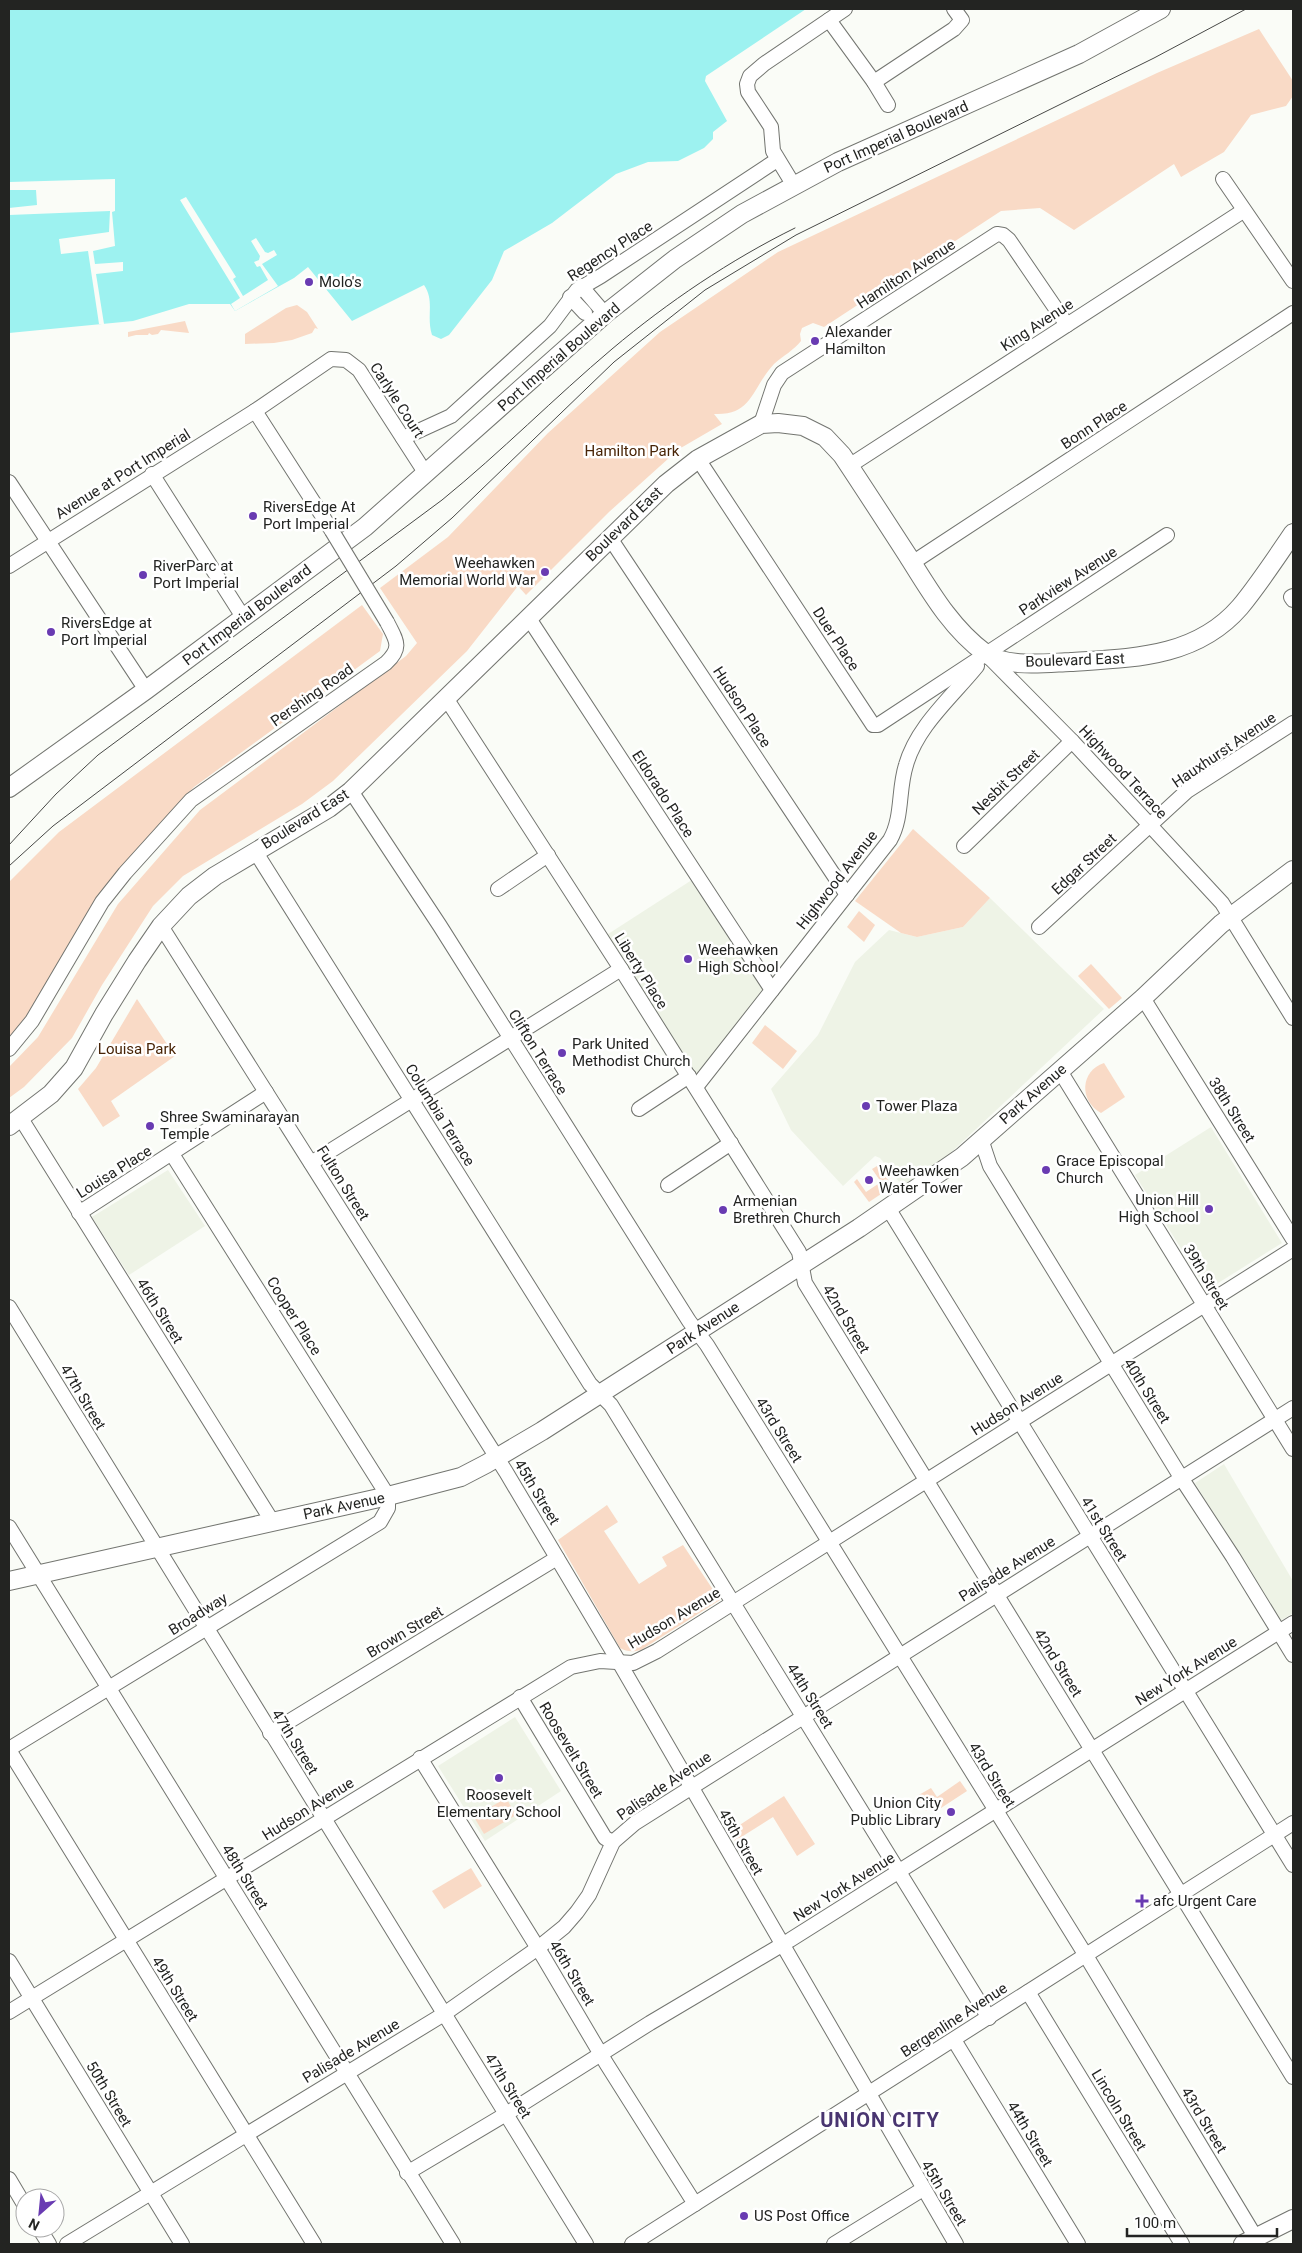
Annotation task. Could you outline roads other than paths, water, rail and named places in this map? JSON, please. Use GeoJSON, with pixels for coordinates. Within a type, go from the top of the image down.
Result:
{"type":"FeatureCollection","features":[{"type":"Feature","properties":{"kind":"main road","name":"Port Imperial Boulevard"},"geometry":{"type":"LineString","coordinates":[[9,788],[146,690],[365,527],[605,314],[675,259],[742,214],[793,184],[1079,54],[1160,9]]}},
{"type":"Feature","properties":{"kind":"main road","name":"Boulevard East"},"geometry":{"type":"LineString","coordinates":[[14,1121],[51,1094],[74,1068],[104,1014],[162,926],[189,896],[215,876],[328,808],[351,791],[666,484],[698,459],[761,424],[778,423],[803,426],[825,437],[849,466],[952,622],[987,654],[1031,664],[1138,657],[1165,653],[1182,647],[1220,626],[1240,607],[1293,533]]}},
{"type":"Feature","properties":{"kind":"main road","name":"Park Avenue"},"geometry":{"type":"LineString","coordinates":[[9,1581],[388,1496],[461,1477],[601,1394],[800,1266],[962,1157],[1232,916],[1293,870]]}},
{"type":"Feature","properties":{"kind":"main road"},"geometry":{"type":"LineString","coordinates":[[1250,2241],[1293,2219]]}},
{"type":"Feature","properties":{"kind":"street"},"geometry":{"type":"LineString","coordinates":[[793,184],[777,160],[774,152],[771,127],[748,92],[750,76],[764,64],[845,9]]}},
{"type":"Feature","properties":{"kind":"street"},"geometry":{"type":"LineString","coordinates":[[874,82],[954,29],[958,14]]}},
{"type":"Feature","properties":{"kind":"street"},"geometry":{"type":"LineString","coordinates":[[829,20],[874,82],[888,105]]}},
{"type":"Feature","properties":{"kind":"street","name":"Regency Place"},"geometry":{"type":"LineString","coordinates":[[403,438],[451,416],[550,326],[570,297],[581,286],[602,276],[777,160]]}},
{"type":"Feature","properties":{"kind":"street"},"geometry":{"type":"LineString","coordinates":[[1223,179],[1243,211],[1293,281]]}},
{"type":"Feature","properties":{"kind":"street","name":"King Avenue"},"geometry":{"type":"LineString","coordinates":[[849,466],[1243,211]]}},
{"type":"Feature","properties":{"kind":"street","name":"Hamilton Avenue"},"geometry":{"type":"LineString","coordinates":[[761,424],[774,385],[782,373],[997,234],[1009,240],[1067,325]]}},
{"type":"Feature","properties":{"kind":"street"},"geometry":{"type":"LineString","coordinates":[[581,286],[605,314]]}},
{"type":"Feature","properties":{"kind":"street"},"geometry":{"type":"LineString","coordinates":[[570,297],[585,313]]}},
{"type":"Feature","properties":{"kind":"street","name":"Bonn Place"},"geometry":{"type":"LineString","coordinates":[[912,563],[1293,314]]}},
{"type":"Feature","properties":{"kind":"street","name":"Carlyle Court"},"geometry":{"type":"LineString","coordinates":[[254,411],[331,359],[346,360],[359,370],[426,474]]}},
{"type":"Feature","properties":{"kind":"street","name":"Avenue at Port Imperial"},"geometry":{"type":"LineString","coordinates":[[9,566],[254,411]]}},
{"type":"Feature","properties":{"kind":"street","name":"Pershing Road"},"geometry":{"type":"LineString","coordinates":[[9,1049],[32,1021],[102,902],[125,873],[191,800],[395,655],[397,645],[387,622],[332,531],[254,411]]}},
{"type":"Feature","properties":{"kind":"street","name":"Duer Place"},"geometry":{"type":"LineString","coordinates":[[698,459],[873,725],[878,725],[987,654]]}},
{"type":"Feature","properties":{"kind":"street"},"geometry":{"type":"LineString","coordinates":[[152,474],[243,617]]}},
{"type":"Feature","properties":{"kind":"street"},"geometry":{"type":"LineString","coordinates":[[9,482],[146,690]]}},
{"type":"Feature","properties":{"kind":"street","name":"Parkview Avenue"},"geometry":{"type":"LineString","coordinates":[[987,654],[1167,535]]}},
{"type":"Feature","properties":{"kind":"street","name":"Hudson Place"},"geometry":{"type":"LineString","coordinates":[[610,538],[847,895]]}},
{"type":"Feature","properties":{"kind":"street","name":"Eldorado Place"},"geometry":{"type":"LineString","coordinates":[[528,618],[772,990]]}},
{"type":"Feature","properties":{"kind":"street","name":"Highwood Terrace"},"geometry":{"type":"LineString","coordinates":[[987,654],[1072,741],[1222,903],[1232,916],[1293,1018]]}},
{"type":"Feature","properties":{"kind":"street","name":"Highwood Avenue"},"geometry":{"type":"LineString","coordinates":[[639,1109],[692,1082],[772,990],[890,840],[896,829],[905,766],[916,739],[987,654]]}},
{"type":"Feature","properties":{"kind":"street","name":"Liberty Place"},"geometry":{"type":"LineString","coordinates":[[446,698],[731,1143],[798,1252],[800,1266]]}},
{"type":"Feature","properties":{"kind":"street","name":"Hauxhurst Avenue"},"geometry":{"type":"LineString","coordinates":[[1151,825],[1188,791],[1293,723]]}},
{"type":"Feature","properties":{"kind":"street","name":"Nesbit Street"},"geometry":{"type":"LineString","coordinates":[[964,846],[1072,741]]}},
{"type":"Feature","properties":{"kind":"street","name":"Clifton Terrace"},"geometry":{"type":"LineString","coordinates":[[351,791],[434,918],[689,1321],[698,1331]]}},
{"type":"Feature","properties":{"kind":"street","name":"Edgar Street"},"geometry":{"type":"LineString","coordinates":[[1039,927],[1151,825]]}},
{"type":"Feature","properties":{"kind":"street","name":"Columbia Terrace"},"geometry":{"type":"LineString","coordinates":[[254,851],[590,1384],[601,1394]]}},
{"type":"Feature","properties":{"kind":"street"},"geometry":{"type":"LineString","coordinates":[[498,889],[548,855]]}},
{"type":"Feature","properties":{"kind":"street","name":"Fulton Street"},"geometry":{"type":"LineString","coordinates":[[162,926],[497,1457]]}},
{"type":"Feature","properties":{"kind":"street"},"geometry":{"type":"LineString","coordinates":[[311,1163],[621,969]]}},
{"type":"Feature","properties":{"kind":"street","name":"38th Street"},"geometry":{"type":"LineString","coordinates":[[1142,998],[1293,1240]]}},
{"type":"Feature","properties":{"kind":"street","name":"39th Street"},"geometry":{"type":"LineString","coordinates":[[1060,1071],[1293,1449]]}},
{"type":"Feature","properties":{"kind":"street","name":"Louisa Place"},"geometry":{"type":"LineString","coordinates":[[79,1212],[266,1092]]}},
{"type":"Feature","properties":{"kind":"street","name":"46th Street"},"geometry":{"type":"LineString","coordinates":[[14,1121],[79,1212],[272,1522]]}},
{"type":"Feature","properties":{"kind":"street","name":"40th Street"},"geometry":{"type":"LineString","coordinates":[[981,1140],[990,1166],[1182,1479],[1293,1655]]}},
{"type":"Feature","properties":{"kind":"street"},"geometry":{"type":"LineString","coordinates":[[668,1184],[731,1143]]}},
{"type":"Feature","properties":{"kind":"street","name":"Cooper Place"},"geometry":{"type":"LineString","coordinates":[[172,1154],[388,1496]]}},
{"type":"Feature","properties":{"kind":"street","name":"41st Street"},"geometry":{"type":"LineString","coordinates":[[888,1208],[1089,1537],[1293,1865]]}},
{"type":"Feature","properties":{"kind":"street","name":"Hudson Avenue"},"geometry":{"type":"LineString","coordinates":[[9,2012],[571,1667],[600,1660],[633,1663],[657,1652],[733,1602],[1293,1249]]}},
{"type":"Feature","properties":{"kind":"street","name":"42nd Street"},"geometry":{"type":"LineString","coordinates":[[800,1266],[805,1283],[925,1481],[1182,1894],[1293,2077]]}},
{"type":"Feature","properties":{"kind":"street","name":"47th Street"},"geometry":{"type":"LineString","coordinates":[[9,1307],[586,2244]]}},
{"type":"Feature","properties":{"kind":"street","name":"43rd Street"},"geometry":{"type":"LineString","coordinates":[[698,1331],[1085,1954],[1250,2241]]}},
{"type":"Feature","properties":{"kind":"street","name":"44th Street"},"geometry":{"type":"LineString","coordinates":[[601,1394],[611,1405],[989,2018]]}},
{"type":"Feature","properties":{"kind":"street","name":"Palisade Avenue"},"geometry":{"type":"LineString","coordinates":[[67,2244],[444,2014],[538,1948],[564,1927],[577,1912],[588,1896],[613,1842],[635,1823],[1293,1408]]}},
{"type":"Feature","properties":{"kind":"street","name":"45th Street"},"geometry":{"type":"LineString","coordinates":[[497,1457],[619,1662],[956,2244]]}},
{"type":"Feature","properties":{"kind":"street","name":"Broadway"},"geometry":{"type":"LineString","coordinates":[[9,1750],[380,1522],[388,1508],[388,1496]]}},
{"type":"Feature","properties":{"kind":"street","name":"48th Street"},"geometry":{"type":"LineString","coordinates":[[9,1527],[408,2173],[454,2244]]}},
{"type":"Feature","properties":{"kind":"street","name":"Brown Street"},"geometry":{"type":"LineString","coordinates":[[270,1733],[557,1558]]}},
{"type":"Feature","properties":{"kind":"street","name":"New York Avenue"},"geometry":{"type":"LineString","coordinates":[[408,2173],[899,1872],[1293,1623]]}},
{"type":"Feature","properties":{"kind":"street","name":"Roosevelt Street"},"geometry":{"type":"LineString","coordinates":[[520,1697],[605,1838],[613,1842]]}},
{"type":"Feature","properties":{"kind":"street","name":"49th Street"},"geometry":{"type":"LineString","coordinates":[[9,1750],[314,2244]]}},
{"type":"Feature","properties":{"kind":"street","name":"46th Street"},"geometry":{"type":"LineString","coordinates":[[420,1758],[695,2204]]}},
{"type":"Feature","properties":{"kind":"street","name":"Bergenline Avenue"},"geometry":{"type":"LineString","coordinates":[[632,2244],[1293,1823]]}},
{"type":"Feature","properties":{"kind":"street","name":"50th Street"},"geometry":{"type":"LineString","coordinates":[[9,1961],[182,2244]]}},
{"type":"Feature","properties":{"kind":"street","name":"Lincoln Street"},"geometry":{"type":"LineString","coordinates":[[1028,1992],[1182,2244]]}},
{"type":"Feature","properties":{"kind":"street","name":"44th Street"},"geometry":{"type":"LineString","coordinates":[[954,2040],[1078,2244]]}},
{"type":"Feature","properties":{"kind":"street"},"geometry":{"type":"LineString","coordinates":[[834,2244],[923,2189]]}},
{"type":"Feature","properties":{"kind":"water"},"geometry":{"type":"Polygon","coordinates":[[[9,9],[806,9],[706,76],[705,81],[727,121],[713,132],[713,139],[704,148],[678,161],[648,162],[616,174],[552,223],[504,251],[492,280],[449,335],[441,339],[432,335],[430,328],[430,303],[424,285],[352,321],[308,267],[294,278],[235,311],[230,304],[189,304],[133,321],[9,333],[9,9]]]}},
{"type":"Feature","properties":{"kind":"tram line"},"geometry":{"type":"LineString","coordinates":[[9,866],[53,826],[396,566],[452,518],[614,362],[705,290],[796,235],[1154,58],[1246,9]]}},
{"type":"Feature","properties":{"kind":"tram line"},"geometry":{"type":"LineString","coordinates":[[9,845],[56,794],[98,755],[442,500],[633,332],[677,298],[723,268],[795,228]]}},
{"type":"Feature","properties":{"kind":"place","name":"Molo's"},"geometry":{"type":"Point","coordinates":[309,282]}},
{"type":"Feature","properties":{"kind":"place","name":"Alexander Hamilton"},"geometry":{"type":"Point","coordinates":[815,341]}},
{"type":"Feature","properties":{"kind":"place","name":"RiversEdge At Port Imperial"},"geometry":{"type":"Point","coordinates":[253,516]}},
{"type":"Feature","properties":{"kind":"place","name":"Weehawken Memorial World War"},"geometry":{"type":"Point","coordinates":[545,572]}},
{"type":"Feature","properties":{"kind":"place","name":"RiverParc at Port Imperial"},"geometry":{"type":"Point","coordinates":[143,575]}},
{"type":"Feature","properties":{"kind":"place","name":"RiversEdge at Port Imperial"},"geometry":{"type":"Point","coordinates":[51,632]}},
{"type":"Feature","properties":{"kind":"place","name":"Weehawken High School"},"geometry":{"type":"Point","coordinates":[688,959]}},
{"type":"Feature","properties":{"kind":"place","name":"Park United Methodist Church"},"geometry":{"type":"Point","coordinates":[562,1053]}},
{"type":"Feature","properties":{"kind":"place","name":"Tower Plaza"},"geometry":{"type":"Point","coordinates":[866,1106]}},
{"type":"Feature","properties":{"kind":"place","name":"Shree Swaminarayan Temple"},"geometry":{"type":"Point","coordinates":[150,1126]}},
{"type":"Feature","properties":{"kind":"place","name":"Grace Episcopal Church"},"geometry":{"type":"Point","coordinates":[1046,1170]}},
{"type":"Feature","properties":{"kind":"place","name":"Weehawken Water Tower"},"geometry":{"type":"Point","coordinates":[869,1180]}},
{"type":"Feature","properties":{"kind":"place","name":"Union Hill High School"},"geometry":{"type":"Point","coordinates":[1209,1209]}},
{"type":"Feature","properties":{"kind":"place","name":"Armenian Brethren Church"},"geometry":{"type":"Point","coordinates":[723,1210]}},
{"type":"Feature","properties":{"kind":"place","name":"Roosevelt Elementary School"},"geometry":{"type":"Point","coordinates":[499,1778]}},
{"type":"Feature","properties":{"kind":"place","name":"Union City Public Library"},"geometry":{"type":"Point","coordinates":[951,1812]}},
{"type":"Feature","properties":{"kind":"place","name":"afc Urgent Care"},"geometry":{"type":"Point","coordinates":[1142,1901]}},
{"type":"Feature","properties":{"kind":"place","name":"US Post Office"},"geometry":{"type":"Point","coordinates":[744,2216]}},
{"type":"Feature","properties":{"kind":"district","name":"UNION CITY"},"geometry":{"type":"Point","coordinates":[880,2120]}},
{"type":"Feature","properties":{"kind":"park label","name":"Hamilton Park"},"geometry":{"type":"Point","coordinates":[632,451]}},
{"type":"Feature","properties":{"kind":"park label","name":"Louisa Park"},"geometry":{"type":"Point","coordinates":[137,1049]}}]}
